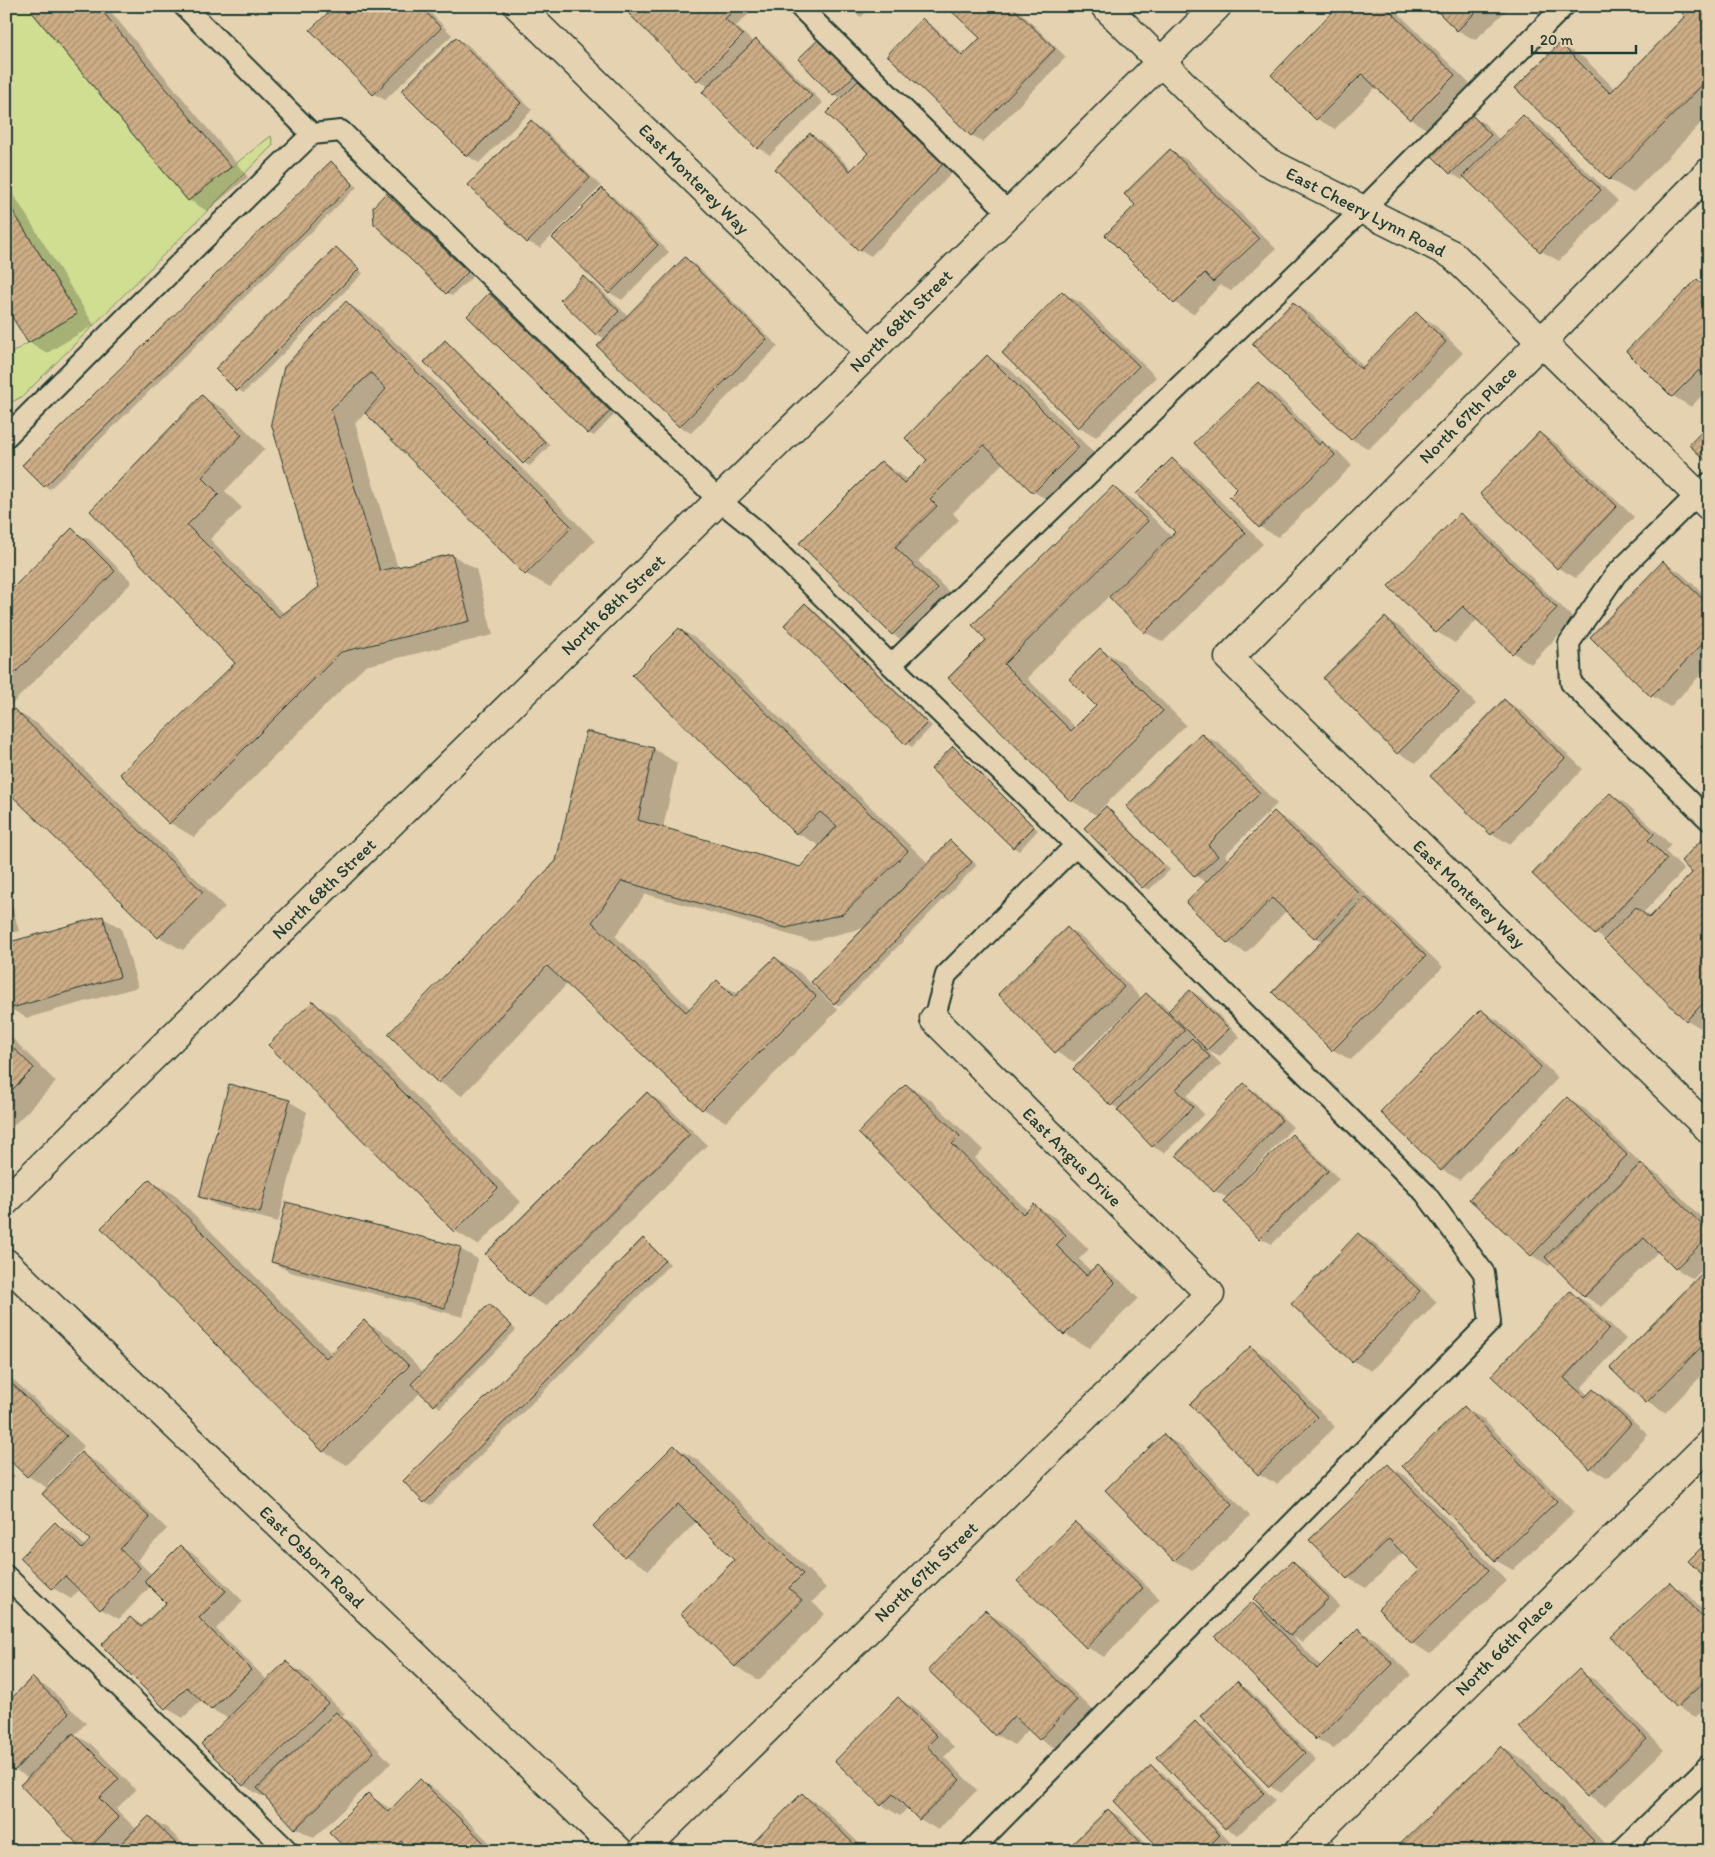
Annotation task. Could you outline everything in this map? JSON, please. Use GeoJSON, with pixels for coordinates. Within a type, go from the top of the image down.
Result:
{"type":"FeatureCollection","features":[{"type":"Feature","properties":{"kind":"street","name":"East Monterey Way"},"geometry":{"type":"LineString","coordinates":[[518,6],[870,352]]}},
{"type":"Feature","properties":{"kind":"street","name":"East Cheery Lynn Road"},"geometry":{"type":"LineString","coordinates":[[1106,6],[1204,104],[1266,161],[1453,255],[1541,341],[1705,495]]}},
{"type":"Feature","properties":{"kind":"street","name":"North 68th Street"},"geometry":{"type":"LineString","coordinates":[[6,1201],[870,352],[1217,6]]}},
{"type":"Feature","properties":{"kind":"street","name":"North 67th Place"},"geometry":{"type":"LineString","coordinates":[[1229,658],[1709,172]]}},
{"type":"Feature","properties":{"kind":"street","name":"East Monterey Way"},"geometry":{"type":"LineString","coordinates":[[1229,658],[1709,1130]]}},
{"type":"Feature","properties":{"kind":"street","name":"East Angus Drive"},"geometry":{"type":"LineString","coordinates":[[934,1019],[1210,1294]]}},
{"type":"Feature","properties":{"kind":"street","name":"East Osborn Road"},"geometry":{"type":"LineString","coordinates":[[6,1263],[619,1851]]}},
{"type":"Feature","properties":{"kind":"street","name":"North 67th Street"},"geometry":{"type":"LineString","coordinates":[[642,1851],[1210,1294]]}},
{"type":"Feature","properties":{"kind":"street","name":"North 66th Place"},"geometry":{"type":"LineString","coordinates":[[1299,1851],[1709,1444]]}},
{"type":"Feature","properties":{"kind":"lane"},"geometry":{"type":"LineString","coordinates":[[184,6],[312,134]]}},
{"type":"Feature","properties":{"kind":"lane"},"geometry":{"type":"LineString","coordinates":[[798,6],[1009,214]]}},
{"type":"Feature","properties":{"kind":"lane"},"geometry":{"type":"LineString","coordinates":[[890,665],[1363,209],[1564,6]]}},
{"type":"Feature","properties":{"kind":"lane"},"geometry":{"type":"LineString","coordinates":[[6,437],[312,134],[341,131],[720,500],[757,531],[890,665],[1076,845],[1425,1193],[1484,1274],[1490,1322],[971,1851]]}},
{"type":"Feature","properties":{"kind":"lane"},"geometry":{"type":"LineString","coordinates":[[1705,495],[1616,574],[1569,643],[1571,683],[1709,820]]}},
{"type":"Feature","properties":{"kind":"lane"},"geometry":{"type":"LineString","coordinates":[[934,1019],[946,975],[1076,845]]}},
{"type":"Feature","properties":{"kind":"lane"},"geometry":{"type":"LineString","coordinates":[[6,1576],[288,1851]]}},
{"type":"Feature","properties":{"kind":"lane"},"geometry":{"type":"LineString","coordinates":[[1621,1851],[1709,1765]]}},
{"type":"Feature","properties":{"kind":"green space"},"geometry":{"type":"Polygon","coordinates":[[[6,6],[37,6],[31,11],[188,201],[271,136],[273,145],[23,396],[12,402],[6,402],[6,356],[77,314],[6,200],[6,6]]]}},
{"type":"Feature","properties":{"kind":"building"},"geometry":{"type":"Polygon","coordinates":[[[37,6],[98,6],[231,167],[188,201],[31,11],[37,6]]]}},
{"type":"Feature","properties":{"kind":"building"},"geometry":{"type":"Polygon","coordinates":[[[335,6],[420,6],[441,28],[373,95],[310,30],[335,6]]]}},
{"type":"Feature","properties":{"kind":"building"},"geometry":{"type":"Polygon","coordinates":[[[632,6],[738,6],[725,19],[743,35],[697,81],[627,12],[632,6]]]}},
{"type":"Feature","properties":{"kind":"building"},"geometry":{"type":"Polygon","coordinates":[[[946,6],[1011,6],[1055,49],[971,136],[887,55],[922,18],[962,56],[980,38],[946,6]]]}},
{"type":"Feature","properties":{"kind":"building"},"geometry":{"type":"Polygon","coordinates":[[[1338,6],[1385,6],[1455,75],[1410,120],[1362,74],[1316,120],[1271,75],[1338,6]]]}},
{"type":"Feature","properties":{"kind":"building"},"geometry":{"type":"Polygon","coordinates":[[[1432,6],[1482,6],[1457,31],[1432,6]]]}},
{"type":"Feature","properties":{"kind":"building"},"geometry":{"type":"Polygon","coordinates":[[[1675,6],[1709,6],[1709,78],[1609,180],[1515,88],[1560,43],[1610,93],[1685,16],[1675,6]]]}},
{"type":"Feature","properties":{"kind":"building"},"geometry":{"type":"Polygon","coordinates":[[[824,34],[859,71],[833,96],[798,59],[824,34]]]}},
{"type":"Feature","properties":{"kind":"building"},"geometry":{"type":"Polygon","coordinates":[[[456,37],[521,103],[467,157],[401,91],[456,37]]]}},
{"type":"Feature","properties":{"kind":"building"},"geometry":{"type":"Polygon","coordinates":[[[756,39],[812,96],[757,149],[702,92],[756,39]]]}},
{"type":"Feature","properties":{"kind":"building"},"geometry":{"type":"Polygon","coordinates":[[[858,81],[943,164],[859,251],[775,169],[810,133],[850,171],[868,153],[826,113],[858,81]]]}},
{"type":"Feature","properties":{"kind":"building"},"geometry":{"type":"Polygon","coordinates":[[[1472,115],[1491,135],[1450,174],[1431,155],[1472,115]]]}},
{"type":"Feature","properties":{"kind":"building"},"geometry":{"type":"Polygon","coordinates":[[[1523,115],[1601,190],[1540,252],[1463,176],[1523,115]]]}},
{"type":"Feature","properties":{"kind":"building"},"geometry":{"type":"Polygon","coordinates":[[[531,120],[590,178],[527,243],[468,185],[531,120]]]}},
{"type":"Feature","properties":{"kind":"building"},"geometry":{"type":"Polygon","coordinates":[[[1170,149],[1259,239],[1213,282],[1205,273],[1174,304],[1105,235],[1135,205],[1124,194],[1170,149]]]}},
{"type":"Feature","properties":{"kind":"building"},"geometry":{"type":"Polygon","coordinates":[[[331,161],[353,184],[44,487],[22,465],[331,161]]]}},
{"type":"Feature","properties":{"kind":"building"},"geometry":{"type":"Polygon","coordinates":[[[602,188],[658,245],[609,294],[552,238],[602,188]]]}},
{"type":"Feature","properties":{"kind":"building"},"geometry":{"type":"Polygon","coordinates":[[[386,193],[468,272],[446,294],[374,224],[373,207],[386,193]]]}},
{"type":"Feature","properties":{"kind":"building"},"geometry":{"type":"Polygon","coordinates":[[[6,200],[77,314],[28,343],[6,307],[6,200]]]}},
{"type":"Feature","properties":{"kind":"building"},"geometry":{"type":"Polygon","coordinates":[[[336,247],[359,269],[237,391],[215,369],[336,247]]]}},
{"type":"Feature","properties":{"kind":"building"},"geometry":{"type":"Polygon","coordinates":[[[685,257],[767,339],[679,427],[597,346],[685,257]]]}},
{"type":"Feature","properties":{"kind":"building"},"geometry":{"type":"Polygon","coordinates":[[[583,276],[619,311],[596,335],[560,300],[583,276]]]}},
{"type":"Feature","properties":{"kind":"building"},"geometry":{"type":"Polygon","coordinates":[[[1697,279],[1709,290],[1709,380],[1699,370],[1672,397],[1626,351],[1697,279]]]}},
{"type":"Feature","properties":{"kind":"building"},"geometry":{"type":"Polygon","coordinates":[[[1062,291],[1139,366],[1078,428],[1002,353],[1062,291]]]}},
{"type":"Feature","properties":{"kind":"building"},"geometry":{"type":"Polygon","coordinates":[[[489,293],[610,411],[588,434],[467,316],[489,293]]]}},
{"type":"Feature","properties":{"kind":"building"},"geometry":{"type":"Polygon","coordinates":[[[346,301],[572,527],[525,575],[365,413],[386,389],[371,373],[331,409],[380,571],[452,554],[470,621],[341,652],[169,824],[120,774],[235,663],[90,511],[202,395],[242,435],[202,477],[219,494],[187,525],[279,617],[319,587],[271,423],[284,367],[346,301]]]}},
{"type":"Feature","properties":{"kind":"building"},"geometry":{"type":"Polygon","coordinates":[[[1293,302],[1361,369],[1416,312],[1446,342],[1351,440],[1252,344],[1293,302]]]}},
{"type":"Feature","properties":{"kind":"building"},"geometry":{"type":"Polygon","coordinates":[[[445,340],[545,442],[523,464],[424,362],[445,340]]]}},
{"type":"Feature","properties":{"kind":"building"},"geometry":{"type":"Polygon","coordinates":[[[987,355],[1079,447],[1033,493],[984,445],[930,499],[937,506],[895,547],[938,589],[892,635],[799,543],[881,461],[904,483],[927,460],[905,438],[987,355]]]}},
{"type":"Feature","properties":{"kind":"building"},"geometry":{"type":"Polygon","coordinates":[[[1258,382],[1319,445],[1322,441],[1335,455],[1259,528],[1229,497],[1237,489],[1194,443],[1258,382]]]}},
{"type":"Feature","properties":{"kind":"building"},"geometry":{"type":"Polygon","coordinates":[[[1709,424],[1709,464],[1689,445],[1709,424]]]}},
{"type":"Feature","properties":{"kind":"building"},"geometry":{"type":"Polygon","coordinates":[[[1539,432],[1617,506],[1557,569],[1480,494],[1539,432]]]}},
{"type":"Feature","properties":{"kind":"building"},"geometry":{"type":"Polygon","coordinates":[[[1172,458],[1246,533],[1144,633],[1109,597],[1175,532],[1136,494],[1172,458]]]}},
{"type":"Feature","properties":{"kind":"building"},"geometry":{"type":"Polygon","coordinates":[[[1113,486],[1148,521],[1004,664],[1071,731],[1096,706],[1069,679],[1100,648],[1163,711],[1071,802],[948,678],[986,640],[972,625],[1113,486]]]}},
{"type":"Feature","properties":{"kind":"building"},"geometry":{"type":"Polygon","coordinates":[[[1460,513],[1557,608],[1512,654],[1463,606],[1436,633],[1388,586],[1460,513]]]}},
{"type":"Feature","properties":{"kind":"building"},"geometry":{"type":"Polygon","coordinates":[[[72,528],[115,571],[6,682],[6,595],[72,528]]]}},
{"type":"Feature","properties":{"kind":"building"},"geometry":{"type":"Polygon","coordinates":[[[1663,561],[1709,605],[1709,637],[1651,697],[1590,637],[1663,561]]]}},
{"type":"Feature","properties":{"kind":"building"},"geometry":{"type":"Polygon","coordinates":[[[805,603],[927,723],[906,745],[784,625],[805,603]]]}},
{"type":"Feature","properties":{"kind":"building"},"geometry":{"type":"Polygon","coordinates":[[[1385,617],[1459,693],[1397,754],[1323,678],[1385,617]]]}},
{"type":"Feature","properties":{"kind":"building"},"geometry":{"type":"Polygon","coordinates":[[[679,628],[908,851],[843,914],[786,928],[622,881],[592,922],[686,1012],[717,980],[734,997],[775,957],[816,996],[702,1110],[547,966],[438,1083],[388,1034],[556,861],[586,731],[654,748],[638,820],[800,867],[837,826],[820,812],[796,834],[632,675],[679,628]]]}},
{"type":"Feature","properties":{"kind":"building"},"geometry":{"type":"Polygon","coordinates":[[[1504,699],[1565,758],[1491,835],[1430,776],[1504,699]]]}},
{"type":"Feature","properties":{"kind":"building"},"geometry":{"type":"Polygon","coordinates":[[[14,709],[203,892],[158,938],[6,790],[6,717],[14,709]]]}},
{"type":"Feature","properties":{"kind":"building"},"geometry":{"type":"Polygon","coordinates":[[[1201,733],[1260,793],[1208,845],[1218,856],[1195,877],[1126,806],[1201,733]]]}},
{"type":"Feature","properties":{"kind":"building"},"geometry":{"type":"Polygon","coordinates":[[[1709,739],[1709,754],[1701,747],[1709,739]]]}},
{"type":"Feature","properties":{"kind":"building"},"geometry":{"type":"Polygon","coordinates":[[[953,746],[1034,827],[1013,848],[931,769],[953,746]]]}},
{"type":"Feature","properties":{"kind":"building"},"geometry":{"type":"Polygon","coordinates":[[[1610,793],[1654,834],[1648,840],[1667,859],[1595,935],[1532,874],[1610,793]]]}},
{"type":"Feature","properties":{"kind":"building"},"geometry":{"type":"Polygon","coordinates":[[[1106,806],[1165,867],[1142,888],[1084,828],[1106,806]]]}},
{"type":"Feature","properties":{"kind":"building"},"geometry":{"type":"Polygon","coordinates":[[[1274,811],[1359,893],[1315,939],[1272,898],[1228,944],[1186,903],[1274,811]]]}},
{"type":"Feature","properties":{"kind":"building"},"geometry":{"type":"Polygon","coordinates":[[[1702,839],[1709,845],[1709,975],[1707,977],[1709,979],[1709,997],[1686,1021],[1604,940],[1636,907],[1649,918],[1692,873],[1681,861],[1702,839]]]}},
{"type":"Feature","properties":{"kind":"building"},"geometry":{"type":"Polygon","coordinates":[[[950,840],[972,862],[834,1004],[811,982],[950,840]]]}},
{"type":"Feature","properties":{"kind":"building"},"geometry":{"type":"Polygon","coordinates":[[[1365,897],[1426,956],[1332,1051],[1272,992],[1365,897]]]}},
{"type":"Feature","properties":{"kind":"building"},"geometry":{"type":"Polygon","coordinates":[[[103,916],[120,977],[8,1009],[6,1001],[6,943],[103,916]]]}},
{"type":"Feature","properties":{"kind":"building"},"geometry":{"type":"Polygon","coordinates":[[[1067,927],[1124,987],[1055,1053],[998,994],[1067,927]]]}},
{"type":"Feature","properties":{"kind":"building"},"geometry":{"type":"Polygon","coordinates":[[[1190,990],[1229,1029],[1207,1050],[1168,1011],[1190,990]]]}},
{"type":"Feature","properties":{"kind":"building"},"geometry":{"type":"Polygon","coordinates":[[[1146,993],[1185,1030],[1111,1106],[1073,1069],[1146,993]]]}},
{"type":"Feature","properties":{"kind":"building"},"geometry":{"type":"Polygon","coordinates":[[[313,1001],[498,1188],[454,1232],[268,1045],[313,1001]]]}},
{"type":"Feature","properties":{"kind":"building"},"geometry":{"type":"Polygon","coordinates":[[[1481,1009],[1541,1067],[1441,1171],[1380,1112],[1481,1009]]]}},
{"type":"Feature","properties":{"kind":"building"},"geometry":{"type":"Polygon","coordinates":[[[1709,1026],[1709,1043],[1700,1035],[1709,1026]]]}},
{"type":"Feature","properties":{"kind":"building"},"geometry":{"type":"Polygon","coordinates":[[[1192,1038],[1210,1057],[1176,1089],[1193,1107],[1152,1147],[1117,1110],[1192,1038]]]}},
{"type":"Feature","properties":{"kind":"building"},"geometry":{"type":"Polygon","coordinates":[[[6,1041],[34,1068],[6,1096],[6,1041]]]}},
{"type":"Feature","properties":{"kind":"building"},"geometry":{"type":"Polygon","coordinates":[[[1244,1083],[1282,1120],[1214,1192],[1176,1155],[1244,1083]]]}},
{"type":"Feature","properties":{"kind":"building"},"geometry":{"type":"Polygon","coordinates":[[[229,1084],[290,1100],[260,1213],[199,1197],[229,1084]]]}},
{"type":"Feature","properties":{"kind":"building"},"geometry":{"type":"Polygon","coordinates":[[[906,1084],[960,1136],[952,1144],[1023,1214],[1034,1204],[1066,1235],[1056,1245],[1086,1275],[1097,1265],[1115,1283],[1064,1335],[858,1133],[906,1084]]]}},
{"type":"Feature","properties":{"kind":"building"},"geometry":{"type":"Polygon","coordinates":[[[647,1092],[690,1134],[528,1297],[485,1254],[647,1092]]]}},
{"type":"Feature","properties":{"kind":"building"},"geometry":{"type":"Polygon","coordinates":[[[1567,1097],[1627,1155],[1531,1256],[1469,1199],[1567,1097]]]}},
{"type":"Feature","properties":{"kind":"building"},"geometry":{"type":"Polygon","coordinates":[[[1292,1134],[1328,1171],[1259,1239],[1223,1201],[1292,1134]]]}},
{"type":"Feature","properties":{"kind":"building"},"geometry":{"type":"Polygon","coordinates":[[[1641,1163],[1709,1232],[1709,1236],[1675,1269],[1644,1238],[1584,1297],[1545,1257],[1641,1163]]]}},
{"type":"Feature","properties":{"kind":"building"},"geometry":{"type":"Polygon","coordinates":[[[150,1179],[326,1358],[364,1320],[409,1366],[323,1452],[101,1228],[150,1179]]]}},
{"type":"Feature","properties":{"kind":"building"},"geometry":{"type":"Polygon","coordinates":[[[286,1202],[461,1247],[445,1308],[271,1262],[286,1202]]]}},
{"type":"Feature","properties":{"kind":"building"},"geometry":{"type":"Polygon","coordinates":[[[1358,1233],[1420,1291],[1352,1362],[1291,1304],[1358,1233]]]}},
{"type":"Feature","properties":{"kind":"building"},"geometry":{"type":"Polygon","coordinates":[[[643,1238],[665,1260],[424,1503],[403,1481],[643,1238]]]}},
{"type":"Feature","properties":{"kind":"building"},"geometry":{"type":"Polygon","coordinates":[[[1709,1266],[1709,1339],[1646,1403],[1610,1368],[1709,1266]]]}},
{"type":"Feature","properties":{"kind":"building"},"geometry":{"type":"Polygon","coordinates":[[[1570,1291],[1609,1328],[1564,1378],[1585,1397],[1593,1389],[1631,1424],[1590,1469],[1491,1376],[1570,1291]]]}},
{"type":"Feature","properties":{"kind":"building"},"geometry":{"type":"Polygon","coordinates":[[[489,1304],[512,1326],[434,1406],[411,1384],[489,1304]]]}},
{"type":"Feature","properties":{"kind":"building"},"geometry":{"type":"Polygon","coordinates":[[[1251,1346],[1318,1417],[1258,1475],[1190,1404],[1251,1346]]]}},
{"type":"Feature","properties":{"kind":"building"},"geometry":{"type":"Polygon","coordinates":[[[6,1378],[67,1436],[27,1477],[6,1457],[6,1378]]]}},
{"type":"Feature","properties":{"kind":"building"},"geometry":{"type":"Polygon","coordinates":[[[1464,1406],[1557,1501],[1495,1561],[1402,1466],[1464,1406]]]}},
{"type":"Feature","properties":{"kind":"building"},"geometry":{"type":"Polygon","coordinates":[[[1164,1434],[1233,1505],[1174,1561],[1105,1490],[1164,1434]]]}},
{"type":"Feature","properties":{"kind":"building"},"geometry":{"type":"Polygon","coordinates":[[[674,1445],[803,1574],[789,1588],[802,1600],[735,1667],[681,1614],[734,1560],[678,1504],[624,1557],[593,1526],[674,1445]]]}},
{"type":"Feature","properties":{"kind":"building"},"geometry":{"type":"Polygon","coordinates":[[[81,1452],[150,1518],[120,1549],[140,1568],[100,1610],[65,1576],[52,1589],[20,1558],[55,1522],[82,1549],[90,1540],[42,1494],[81,1452]]]}},
{"type":"Feature","properties":{"kind":"building"},"geometry":{"type":"Polygon","coordinates":[[[1388,1464],[1489,1570],[1412,1644],[1378,1609],[1419,1570],[1389,1539],[1347,1579],[1309,1540],[1388,1464]]]}},
{"type":"Feature","properties":{"kind":"building"},"geometry":{"type":"Polygon","coordinates":[[[1075,1522],[1143,1588],[1086,1648],[1017,1581],[1075,1522]]]}},
{"type":"Feature","properties":{"kind":"building"},"geometry":{"type":"Polygon","coordinates":[[[1709,1540],[1709,1581],[1688,1561],[1709,1540]]]}},
{"type":"Feature","properties":{"kind":"building"},"geometry":{"type":"Polygon","coordinates":[[[180,1545],[226,1591],[199,1618],[251,1670],[211,1710],[187,1687],[165,1709],[101,1645],[130,1617],[141,1627],[166,1603],[144,1581],[180,1545]]]}},
{"type":"Feature","properties":{"kind":"building"},"geometry":{"type":"Polygon","coordinates":[[[1292,1561],[1329,1598],[1290,1636],[1253,1599],[1292,1561]]]}},
{"type":"Feature","properties":{"kind":"building"},"geometry":{"type":"Polygon","coordinates":[[[1670,1582],[1709,1624],[1709,1677],[1676,1708],[1611,1637],[1670,1582]]]}},
{"type":"Feature","properties":{"kind":"building"},"geometry":{"type":"Polygon","coordinates":[[[1252,1602],[1317,1669],[1358,1628],[1393,1664],[1316,1740],[1215,1637],[1252,1602]]]}},
{"type":"Feature","properties":{"kind":"building"},"geometry":{"type":"Polygon","coordinates":[[[985,1610],[1077,1700],[1039,1740],[1014,1716],[995,1736],[928,1670],[985,1610]]]}},
{"type":"Feature","properties":{"kind":"building"},"geometry":{"type":"Polygon","coordinates":[[[286,1661],[328,1703],[243,1786],[201,1744],[286,1661]]]}},
{"type":"Feature","properties":{"kind":"building"},"geometry":{"type":"Polygon","coordinates":[[[1579,1669],[1647,1739],[1587,1797],[1519,1727],[1579,1669]]]}},
{"type":"Feature","properties":{"kind":"building"},"geometry":{"type":"Polygon","coordinates":[[[32,1677],[69,1713],[14,1771],[6,1763],[6,1696],[10,1700],[32,1677]]]}},
{"type":"Feature","properties":{"kind":"building"},"geometry":{"type":"Polygon","coordinates":[[[1237,1681],[1305,1753],[1269,1787],[1200,1716],[1237,1681]]]}},
{"type":"Feature","properties":{"kind":"building"},"geometry":{"type":"Polygon","coordinates":[[[898,1697],[937,1736],[927,1746],[960,1780],[919,1820],[893,1794],[881,1806],[835,1761],[898,1697]]]}},
{"type":"Feature","properties":{"kind":"building"},"geometry":{"type":"Polygon","coordinates":[[[336,1712],[374,1752],[295,1829],[257,1788],[336,1712]]]}},
{"type":"Feature","properties":{"kind":"building"},"geometry":{"type":"Polygon","coordinates":[[[1195,1721],[1264,1793],[1225,1829],[1157,1757],[1195,1721]]]}},
{"type":"Feature","properties":{"kind":"building"},"geometry":{"type":"Polygon","coordinates":[[[73,1733],[119,1779],[99,1798],[119,1818],[86,1851],[20,1785],[73,1733]]]}},
{"type":"Feature","properties":{"kind":"building"},"geometry":{"type":"Polygon","coordinates":[[[1501,1746],[1594,1841],[1584,1851],[1501,1851],[1495,1844],[1488,1851],[1393,1851],[1501,1746]]]}},
{"type":"Feature","properties":{"kind":"building"},"geometry":{"type":"Polygon","coordinates":[[[1151,1765],[1220,1835],[1204,1851],[1162,1851],[1114,1801],[1151,1765]]]}},
{"type":"Feature","properties":{"kind":"building"},"geometry":{"type":"Polygon","coordinates":[[[420,1779],[487,1846],[483,1851],[411,1851],[401,1841],[394,1848],[396,1851],[348,1851],[329,1832],[368,1793],[388,1812],[420,1779]]]}},
{"type":"Feature","properties":{"kind":"building"},"geometry":{"type":"Polygon","coordinates":[[[802,1793],[861,1851],[745,1851],[802,1793]]]}},
{"type":"Feature","properties":{"kind":"building"},"geometry":{"type":"Polygon","coordinates":[[[1108,1809],[1149,1851],[1077,1851],[1071,1845],[1108,1809]]]}},
{"type":"Feature","properties":{"kind":"building"},"geometry":{"type":"Polygon","coordinates":[[[149,1816],[183,1851],[113,1851],[149,1816]]]}}]}
